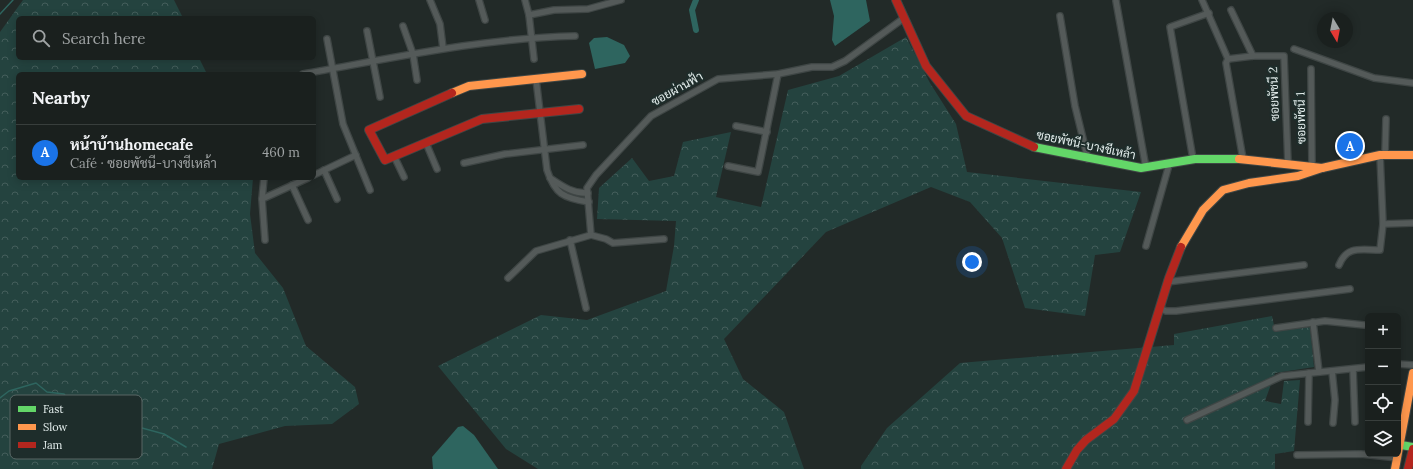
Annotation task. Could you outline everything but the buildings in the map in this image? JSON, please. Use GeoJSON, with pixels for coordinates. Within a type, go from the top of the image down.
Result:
{"type":"FeatureCollection","features":[{"type":"Feature","properties":{"kind":"street"},"geometry":{"type":"LineString","coordinates":[[430,0],[440,24],[443,48]]}},
{"type":"Feature","properties":{"kind":"street"},"geometry":{"type":"LineString","coordinates":[[478,0],[485,20]]}},
{"type":"Feature","properties":{"kind":"street"},"geometry":{"type":"LineString","coordinates":[[524,0],[529,15],[534,58]]}},
{"type":"Feature","properties":{"kind":"street"},"geometry":{"type":"LineString","coordinates":[[529,15],[554,10],[588,9],[621,0]]}},
{"type":"Feature","properties":{"kind":"street","name":"ซอยพัชนี-บางชีเหล้า"},"geometry":{"type":"LineString","coordinates":[[896,0],[926,66],[966,116],[994,130],[1037,148],[1141,168],[1169,165],[1193,159],[1243,159],[1322,168],[1382,155],[1413,155]]}},
{"type":"Feature","properties":{"kind":"street"},"geometry":{"type":"LineString","coordinates":[[1202,0],[1228,59],[1226,63],[1243,159]]}},
{"type":"Feature","properties":{"kind":"street"},"geometry":{"type":"LineString","coordinates":[[1116,1],[1146,168]]}},
{"type":"Feature","properties":{"kind":"street"},"geometry":{"type":"LineString","coordinates":[[1232,10],[1253,56]]}},
{"type":"Feature","properties":{"kind":"street"},"geometry":{"type":"LineString","coordinates":[[1193,159],[1170,27],[1208,13]]}},
{"type":"Feature","properties":{"kind":"street"},"geometry":{"type":"LineString","coordinates":[[1060,16],[1075,106],[1088,159]]}},
{"type":"Feature","properties":{"kind":"street","name":"ซอยผ่านฟ้า"},"geometry":{"type":"LineString","coordinates":[[591,235],[588,188],[596,175],[651,116],[718,79],[778,74],[812,67],[832,67],[845,61],[904,18]]}},
{"type":"Feature","properties":{"kind":"street"},"geometry":{"type":"LineString","coordinates":[[403,26],[413,54],[417,80]]}},
{"type":"Feature","properties":{"kind":"street"},"geometry":{"type":"LineString","coordinates":[[367,31],[380,97]]}},
{"type":"Feature","properties":{"kind":"street"},"geometry":{"type":"LineString","coordinates":[[315,72],[443,48],[532,37],[576,36]]}},
{"type":"Feature","properties":{"kind":"street"},"geometry":{"type":"LineString","coordinates":[[327,39],[343,124],[370,190]]}},
{"type":"Feature","properties":{"kind":"street"},"geometry":{"type":"LineString","coordinates":[[1294,48],[1374,78],[1413,83]]}},
{"type":"Feature","properties":{"kind":"street","name":"ซอยพัชนี 2"},"geometry":{"type":"LineString","coordinates":[[1228,59],[1253,56],[1284,56],[1288,164]]}},
{"type":"Feature","properties":{"kind":"street","name":"ซอยพัชนี 1"},"geometry":{"type":"LineString","coordinates":[[1311,69],[1312,167]]}},
{"type":"Feature","properties":{"kind":"street"},"geometry":{"type":"LineString","coordinates":[[580,109],[482,119],[385,160],[369,130],[469,86],[582,74]]}},
{"type":"Feature","properties":{"kind":"street"},"geometry":{"type":"LineString","coordinates":[[728,166],[758,172],[778,74]]}},
{"type":"Feature","properties":{"kind":"street"},"geometry":{"type":"LineString","coordinates":[[536,79],[545,149],[553,187],[564,196],[574,200],[588,202]]}},
{"type":"Feature","properties":{"kind":"street"},"geometry":{"type":"LineString","coordinates":[[1338,265],[1345,253],[1350,251],[1380,250],[1383,224],[1382,155],[1386,119]]}},
{"type":"Feature","properties":{"kind":"street"},"geometry":{"type":"LineString","coordinates":[[736,126],[767,132]]}},
{"type":"Feature","properties":{"kind":"street"},"geometry":{"type":"LineString","coordinates":[[426,143],[437,169]]}},
{"type":"Feature","properties":{"kind":"street"},"geometry":{"type":"LineString","coordinates":[[464,163],[505,154],[583,145]]}},
{"type":"Feature","properties":{"kind":"street"},"geometry":{"type":"LineString","coordinates":[[316,174],[356,155]]}},
{"type":"Feature","properties":{"kind":"street"},"geometry":{"type":"LineString","coordinates":[[394,156],[404,177]]}},
{"type":"Feature","properties":{"kind":"street"},"geometry":{"type":"LineString","coordinates":[[1146,246],[1169,165]]}},
{"type":"Feature","properties":{"kind":"street"},"geometry":{"type":"LineString","coordinates":[[1066,469],[1077,450],[1086,440],[1114,419],[1124,408],[1130,397],[1174,260],[1184,238],[1204,208],[1223,190],[1237,185],[1309,174],[1322,168]]}},
{"type":"Feature","properties":{"kind":"street"},"geometry":{"type":"LineString","coordinates":[[324,170],[337,199]]}},
{"type":"Feature","properties":{"kind":"street"},"geometry":{"type":"LineString","coordinates":[[550,178],[570,191],[578,194],[588,193]]}},
{"type":"Feature","properties":{"kind":"street"},"geometry":{"type":"LineString","coordinates":[[264,180],[262,199],[265,240]]}},
{"type":"Feature","properties":{"kind":"street"},"geometry":{"type":"LineString","coordinates":[[262,199],[304,180]]}},
{"type":"Feature","properties":{"kind":"street"},"geometry":{"type":"LineString","coordinates":[[292,186],[308,220]]}},
{"type":"Feature","properties":{"kind":"street"},"geometry":{"type":"LineString","coordinates":[[1383,224],[1413,224]]}},
{"type":"Feature","properties":{"kind":"street"},"geometry":{"type":"LineString","coordinates":[[508,278],[536,251],[570,240],[591,235],[606,238],[613,244],[664,239]]}},
{"type":"Feature","properties":{"kind":"street"},"geometry":{"type":"LineString","coordinates":[[570,240],[586,308]]}},
{"type":"Feature","properties":{"kind":"street"},"geometry":{"type":"LineString","coordinates":[[1167,282],[1304,265]]}},
{"type":"Feature","properties":{"kind":"street"},"geometry":{"type":"LineString","coordinates":[[1159,308],[1166,311],[1176,311],[1350,289]]}},
{"type":"Feature","properties":{"kind":"street"},"geometry":{"type":"LineString","coordinates":[[1276,328],[1325,321],[1364,324]]}},
{"type":"Feature","properties":{"kind":"street"},"geometry":{"type":"LineString","coordinates":[[1313,322],[1319,372]]}},
{"type":"Feature","properties":{"kind":"street"},"geometry":{"type":"LineString","coordinates":[[1401,364],[1413,365]]}},
{"type":"Feature","properties":{"kind":"street"},"geometry":{"type":"LineString","coordinates":[[1187,420],[1282,376],[1365,367]]}},
{"type":"Feature","properties":{"kind":"street"},"geometry":{"type":"LineString","coordinates":[[1353,369],[1354,422]]}},
{"type":"Feature","properties":{"kind":"street"},"geometry":{"type":"LineString","coordinates":[[1332,371],[1335,400],[1333,423]]}},
{"type":"Feature","properties":{"kind":"street"},"geometry":{"type":"LineString","coordinates":[[1308,422],[1309,373]]}},
{"type":"Feature","properties":{"kind":"street"},"geometry":{"type":"LineString","coordinates":[[1408,469],[1413,448],[1401,445],[1413,373]]}},
{"type":"Feature","properties":{"kind":"street"},"geometry":{"type":"LineString","coordinates":[[1297,455],[1361,454],[1398,458],[1395,469]]}},
{"type":"Feature","properties":{"kind":"green space"},"geometry":{"type":"Polygon","coordinates":[[[23,0],[174,0],[182,16],[16,16],[16,60],[200,60],[206,72],[16,72],[16,180],[253,180],[250,214],[255,253],[283,288],[306,346],[355,387],[359,404],[332,424],[285,426],[219,444],[212,469],[0,469],[0,32],[23,0]]]}},
{"type":"Feature","properties":{"kind":"green space"},"geometry":{"type":"Polygon","coordinates":[[[906,37],[930,83],[956,124],[967,172],[1141,192],[1120,252],[1095,255],[1085,316],[1025,308],[1002,238],[970,202],[931,187],[826,232],[724,339],[743,379],[784,412],[804,469],[538,469],[506,449],[438,366],[541,315],[587,320],[666,291],[674,246],[676,221],[597,219],[599,188],[632,158],[649,181],[674,176],[683,142],[731,132],[716,197],[761,207],[788,90],[839,76],[906,37]]]}},
{"type":"Feature","properties":{"kind":"green space"},"geometry":{"type":"Polygon","coordinates":[[[1272,316],[1275,330],[1310,327],[1314,367],[1275,373],[1265,401],[1281,404],[1284,381],[1300,380],[1294,451],[1275,454],[1275,469],[861,469],[861,466],[887,428],[960,363],[1174,345],[1174,334],[1272,316]]]}},
{"type":"Feature","properties":{"kind":"shaded area"},"geometry":{"type":"Polygon","coordinates":[[[830,0],[866,0],[870,21],[835,46],[832,40],[834,16],[830,0]]]}},
{"type":"Feature","properties":{"kind":"shaded area"},"geometry":{"type":"Polygon","coordinates":[[[607,37],[624,45],[630,56],[625,63],[595,69],[589,43],[594,38],[607,37]]]}},
{"type":"Feature","properties":{"kind":"shaded area"},"geometry":{"type":"Polygon","coordinates":[[[463,426],[474,435],[498,469],[433,469],[432,457],[458,427],[463,426]]]}},
{"type":"Feature","properties":{"kind":"waterway"},"geometry":{"type":"LineString","coordinates":[[0,14],[13,0]]}},
{"type":"Feature","properties":{"kind":"waterway"},"geometry":{"type":"LineString","coordinates":[[696,0],[692,10],[696,30]]}},
{"type":"Feature","properties":{"kind":"waterway"},"geometry":{"type":"LineString","coordinates":[[0,398],[9,391],[36,383],[47,392],[65,395]]}},
{"type":"Feature","properties":{"kind":"waterway"},"geometry":{"type":"LineString","coordinates":[[142,428],[164,434],[186,447]]}},
{"type":"Feature","properties":{"kind":"traffic: fast"},"geometry":{"type":"LineString","coordinates":[[1034,147],[1141,168],[1195,159],[1239,159]]}},
{"type":"Feature","properties":{"kind":"traffic: fast"},"geometry":{"type":"LineString","coordinates":[[1401,445],[1413,447]]}},
{"type":"Feature","properties":{"kind":"traffic: slow"},"geometry":{"type":"LineString","coordinates":[[452,93],[469,86],[582,74]]}},
{"type":"Feature","properties":{"kind":"traffic: slow"},"geometry":{"type":"LineString","coordinates":[[1239,159],[1322,168],[1380,155],[1413,155]]}},
{"type":"Feature","properties":{"kind":"traffic: slow"},"geometry":{"type":"LineString","coordinates":[[1181,247],[1203,210],[1223,190],[1249,183],[1298,176],[1322,168]]}},
{"type":"Feature","properties":{"kind":"traffic: slow"},"geometry":{"type":"LineString","coordinates":[[1395,469],[1413,373]]}},
{"type":"Feature","properties":{"kind":"traffic: jam"},"geometry":{"type":"LineString","coordinates":[[896,0],[926,66],[966,116],[1034,147]]}},
{"type":"Feature","properties":{"kind":"traffic: jam"},"geometry":{"type":"LineString","coordinates":[[452,93],[369,130],[385,160],[482,119],[579,109]]}},
{"type":"Feature","properties":{"kind":"traffic: jam"},"geometry":{"type":"LineString","coordinates":[[1066,469],[1077,450],[1086,440],[1114,419],[1134,391],[1169,278],[1181,247]]}},
{"type":"Feature","properties":{"kind":"traffic: jam"},"geometry":{"type":"LineString","coordinates":[[1408,469],[1413,449]]}},
{"type":"Feature","properties":{"kind":"place","name":"หน้าบ้านhomecafe"},"geometry":{"type":"Point","coordinates":[1350,146]}}]}
